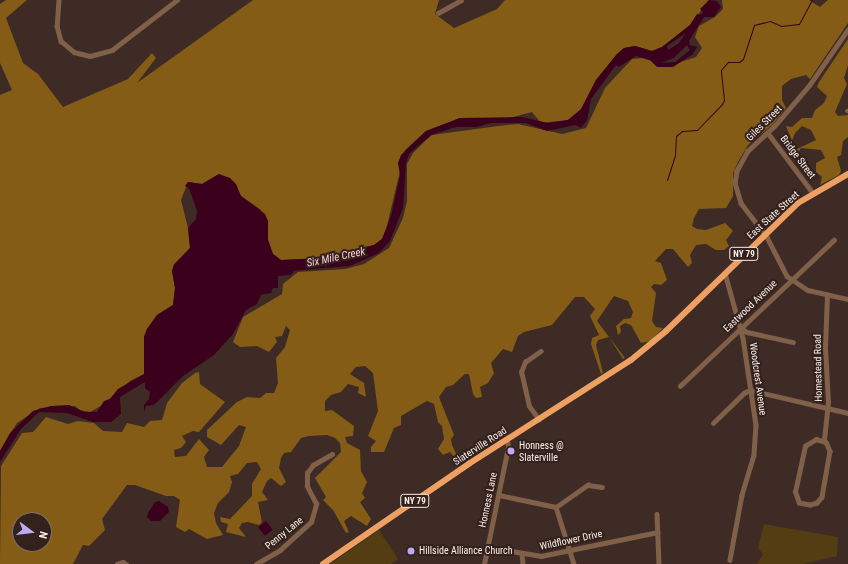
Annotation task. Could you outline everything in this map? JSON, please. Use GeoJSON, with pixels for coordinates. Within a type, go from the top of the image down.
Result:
{"type":"FeatureCollection","features":[{"type":"Feature","properties":{"kind":"highway","name":"East State Street"},"geometry":{"type":"LineString","coordinates":[[649,346],[798,203],[848,174]]}},
{"type":"Feature","properties":{"kind":"highway","name":"Slaterville Road"},"geometry":{"type":"LineString","coordinates":[[323,564],[649,346]]}},
{"type":"Feature","properties":{"kind":"street"},"geometry":{"type":"LineString","coordinates":[[59,0],[57,26],[61,41],[74,52],[90,56],[112,50],[177,0]]}},
{"type":"Feature","properties":{"kind":"street"},"geometry":{"type":"LineString","coordinates":[[438,13],[461,0]]}},
{"type":"Feature","properties":{"kind":"street","name":"Giles Street"},"geometry":{"type":"LineString","coordinates":[[791,279],[783,270],[765,234],[740,204],[735,183],[737,171],[744,157],[824,68],[848,30]]}},
{"type":"Feature","properties":{"kind":"street","name":"Bridge Street"},"geometry":{"type":"LineString","coordinates":[[768,132],[813,193]]}},
{"type":"Feature","properties":{"kind":"street","name":"Eastwood Avenue"},"geometry":{"type":"LineString","coordinates":[[680,386],[791,279],[834,240]]}},
{"type":"Feature","properties":{"kind":"street","name":"Woodcrest Avenue"},"geometry":{"type":"LineString","coordinates":[[725,273],[741,328],[752,391],[755,446],[742,495],[730,560]]}},
{"type":"Feature","properties":{"kind":"street"},"geometry":{"type":"LineString","coordinates":[[791,279],[808,290],[848,300]]}},
{"type":"Feature","properties":{"kind":"street","name":"Homestead Road"},"geometry":{"type":"LineString","coordinates":[[824,440],[828,408],[825,348],[828,295]]}},
{"type":"Feature","properties":{"kind":"street"},"geometry":{"type":"LineString","coordinates":[[741,328],[747,332],[793,342]]}},
{"type":"Feature","properties":{"kind":"street"},"geometry":{"type":"LineString","coordinates":[[538,420],[529,406],[521,372],[525,362],[542,351]]}},
{"type":"Feature","properties":{"kind":"street"},"geometry":{"type":"LineString","coordinates":[[713,423],[744,393],[752,391],[848,413]]}},
{"type":"Feature","properties":{"kind":"street","name":"Honness Lane"},"geometry":{"type":"LineString","coordinates":[[484,564],[499,495],[508,439]]}},
{"type":"Feature","properties":{"kind":"street"},"geometry":{"type":"LineString","coordinates":[[811,440],[824,440],[830,451],[822,497],[815,504],[802,504],[794,495],[804,449],[811,440]]}},
{"type":"Feature","properties":{"kind":"street","name":"Penny Lane"},"geometry":{"type":"LineString","coordinates":[[256,564],[280,550],[311,522],[316,504],[307,486],[307,473],[313,465],[332,454]]}},
{"type":"Feature","properties":{"kind":"street"},"geometry":{"type":"LineString","coordinates":[[499,495],[556,507],[588,485],[602,487]]}},
{"type":"Feature","properties":{"kind":"street"},"geometry":{"type":"LineString","coordinates":[[556,507],[574,564]]}},
{"type":"Feature","properties":{"kind":"street"},"geometry":{"type":"LineString","coordinates":[[657,514],[659,564]]}},
{"type":"Feature","properties":{"kind":"street","name":"Wildflower Drive"},"geometry":{"type":"LineString","coordinates":[[488,547],[522,554],[542,556],[658,532]]}},
{"type":"Feature","properties":{"kind":"street"},"geometry":{"type":"LineString","coordinates":[[522,554],[523,564]]}},
{"type":"Feature","properties":{"kind":"street"},"geometry":{"type":"LineString","coordinates":[[117,564],[123,562],[126,564]]}},
{"type":"Feature","properties":{"kind":"shaded area"},"geometry":{"type":"Polygon","coordinates":[[[6,0],[27,0],[6,18],[23,63],[38,74],[63,107],[128,79],[152,53],[156,58],[137,83],[253,0],[439,0],[435,14],[454,28],[497,9],[505,0],[709,0],[690,25],[662,47],[652,51],[635,46],[624,48],[617,54],[596,80],[581,110],[568,120],[541,123],[532,112],[505,119],[460,118],[426,131],[405,150],[386,230],[382,239],[374,245],[323,258],[281,260],[273,254],[268,240],[268,221],[260,209],[241,196],[230,178],[217,175],[202,184],[188,182],[181,200],[188,228],[190,248],[174,264],[172,271],[175,288],[173,305],[157,315],[147,329],[144,337],[144,374],[130,381],[101,406],[90,412],[80,410],[75,406],[40,408],[17,423],[0,451],[0,95],[12,90],[0,63],[0,4],[6,0]]]}},
{"type":"Feature","properties":{"kind":"shaded area"},"geometry":{"type":"Polygon","coordinates":[[[722,0],[809,0],[820,7],[828,0],[848,0],[848,23],[810,79],[806,75],[791,79],[782,86],[782,100],[786,108],[773,124],[748,145],[733,173],[733,196],[726,208],[699,209],[694,218],[692,226],[697,229],[706,230],[725,223],[733,231],[726,240],[729,246],[724,250],[716,250],[706,244],[696,245],[690,255],[692,263],[688,267],[673,249],[666,249],[655,261],[661,263],[667,280],[661,285],[654,284],[651,287],[656,293],[652,321],[656,327],[663,328],[650,341],[641,343],[631,325],[625,323],[620,326],[621,332],[618,335],[616,326],[624,319],[631,318],[633,312],[628,301],[614,296],[597,321],[625,358],[623,359],[609,337],[598,340],[596,345],[603,373],[601,374],[591,344],[592,338],[599,335],[590,316],[595,309],[584,297],[575,297],[552,325],[524,332],[518,336],[512,352],[503,349],[491,363],[494,373],[488,383],[480,387],[482,397],[476,398],[473,394],[469,374],[465,374],[453,385],[446,387],[439,397],[454,435],[451,439],[452,445],[461,464],[456,467],[455,458],[450,452],[443,455],[438,449],[444,439],[442,426],[438,422],[434,404],[427,401],[401,416],[401,425],[394,428],[384,452],[371,452],[371,447],[376,441],[368,436],[378,411],[373,373],[365,366],[356,367],[350,374],[364,383],[366,397],[358,393],[359,387],[348,384],[341,392],[331,395],[325,401],[325,411],[332,410],[354,426],[353,436],[345,437],[347,443],[360,450],[361,471],[367,482],[362,493],[365,498],[360,502],[371,519],[367,526],[351,516],[344,521],[349,532],[346,533],[333,510],[323,500],[326,497],[315,478],[341,452],[340,443],[335,438],[327,435],[309,436],[301,438],[291,452],[284,453],[281,458],[279,468],[286,482],[281,486],[271,478],[267,481],[262,492],[268,500],[258,502],[262,522],[259,525],[248,522],[242,523],[239,528],[246,537],[226,532],[228,524],[221,522],[220,517],[230,519],[252,496],[252,484],[261,469],[257,462],[247,463],[238,474],[230,476],[232,482],[229,492],[218,503],[214,513],[216,523],[223,535],[207,539],[189,529],[185,532],[176,527],[180,500],[174,496],[166,496],[135,485],[127,485],[102,519],[105,530],[89,546],[83,545],[73,564],[0,564],[1,466],[22,433],[33,432],[46,417],[68,424],[78,421],[94,423],[103,431],[122,432],[127,423],[144,427],[150,421],[162,420],[167,403],[182,383],[195,373],[199,372],[200,384],[225,402],[199,432],[193,431],[182,436],[186,442],[181,448],[174,450],[175,457],[186,456],[199,439],[209,450],[204,457],[207,467],[222,467],[239,446],[246,427],[239,425],[221,445],[207,437],[207,430],[237,402],[247,397],[260,398],[266,393],[274,393],[278,383],[276,358],[285,347],[290,330],[286,326],[282,336],[275,337],[277,342],[269,352],[257,346],[240,347],[233,342],[243,317],[282,294],[283,284],[298,272],[345,269],[364,264],[389,248],[403,218],[407,201],[407,164],[413,153],[423,143],[432,135],[518,124],[562,134],[586,128],[605,88],[632,59],[642,58],[668,66],[696,57],[702,48],[695,37],[699,26],[715,17],[723,9],[722,0]]]}},
{"type":"Feature","properties":{"kind":"shaded area"},"geometry":{"type":"Polygon","coordinates":[[[848,39],[848,65],[844,78],[847,84],[835,112],[838,116],[848,115],[848,137],[843,141],[841,155],[837,157],[841,171],[839,175],[820,185],[822,177],[816,172],[816,163],[825,158],[821,150],[801,148],[796,155],[793,151],[816,140],[811,130],[802,126],[795,133],[792,141],[786,126],[792,127],[802,118],[812,118],[815,110],[824,103],[827,96],[817,87],[848,39]]]}},
{"type":"Feature","properties":{"kind":"shaded area"},"geometry":{"type":"Polygon","coordinates":[[[764,524],[838,537],[837,556],[803,564],[757,564],[763,554],[758,548],[764,524]]]}},
{"type":"Feature","properties":{"kind":"shaded area"},"geometry":{"type":"Polygon","coordinates":[[[379,530],[398,559],[391,564],[330,564],[379,530]]]}},
{"type":"Feature","properties":{"kind":"water","name":"Six Mile Creek"},"geometry":{"type":"Polygon","coordinates":[[[709,0],[717,1],[721,7],[714,17],[704,17],[689,41],[690,45],[697,47],[693,54],[673,67],[657,67],[650,60],[636,56],[619,67],[616,65],[591,99],[587,120],[581,128],[576,125],[547,131],[526,123],[491,123],[477,127],[456,127],[431,135],[409,154],[406,163],[403,208],[390,241],[379,253],[350,266],[294,271],[291,275],[278,276],[278,288],[273,288],[271,293],[261,295],[257,304],[246,310],[233,334],[214,355],[183,376],[154,405],[146,406],[144,412],[144,405],[149,399],[150,392],[145,388],[145,382],[120,397],[121,414],[111,422],[93,422],[67,413],[39,412],[21,429],[0,462],[0,451],[10,433],[33,411],[51,406],[69,405],[84,412],[97,412],[104,401],[110,399],[118,389],[144,374],[144,337],[147,329],[157,315],[173,305],[175,288],[172,271],[174,265],[190,248],[188,228],[196,219],[197,211],[189,188],[185,186],[188,182],[202,184],[219,174],[230,178],[236,184],[241,196],[265,214],[268,221],[268,240],[273,254],[281,260],[323,258],[374,245],[382,239],[391,216],[400,175],[398,163],[401,155],[426,131],[460,118],[522,117],[548,123],[568,120],[581,109],[596,80],[617,54],[624,48],[635,46],[652,51],[662,47],[690,25],[697,14],[700,15],[703,12],[700,9],[709,0]],[[686,33],[667,46],[668,50],[678,44],[686,33]],[[687,45],[674,58],[661,63],[675,62],[690,50],[687,45]]]}},
{"type":"Feature","properties":{"kind":"water"},"geometry":{"type":"Polygon","coordinates":[[[159,501],[168,507],[169,512],[160,521],[151,521],[147,517],[148,513],[155,502],[159,501]]]}},
{"type":"Feature","properties":{"kind":"water"},"geometry":{"type":"Polygon","coordinates":[[[266,521],[273,530],[265,536],[258,527],[266,521]]]}},
{"type":"Feature","properties":{"kind":"waterway"},"geometry":{"type":"LineString","coordinates":[[667,180],[675,155],[676,136],[682,131],[697,130],[722,104],[724,100],[721,70],[728,62],[739,62],[743,59],[754,25],[770,21],[781,26],[799,24],[812,0]]}},
{"type":"Feature","properties":{"kind":"place","name":"Honness @ Slaterville"},"geometry":{"type":"Point","coordinates":[511,451]}},
{"type":"Feature","properties":{"kind":"place","name":"Hillside Alliance Church"},"geometry":{"type":"Point","coordinates":[411,551]}}]}
